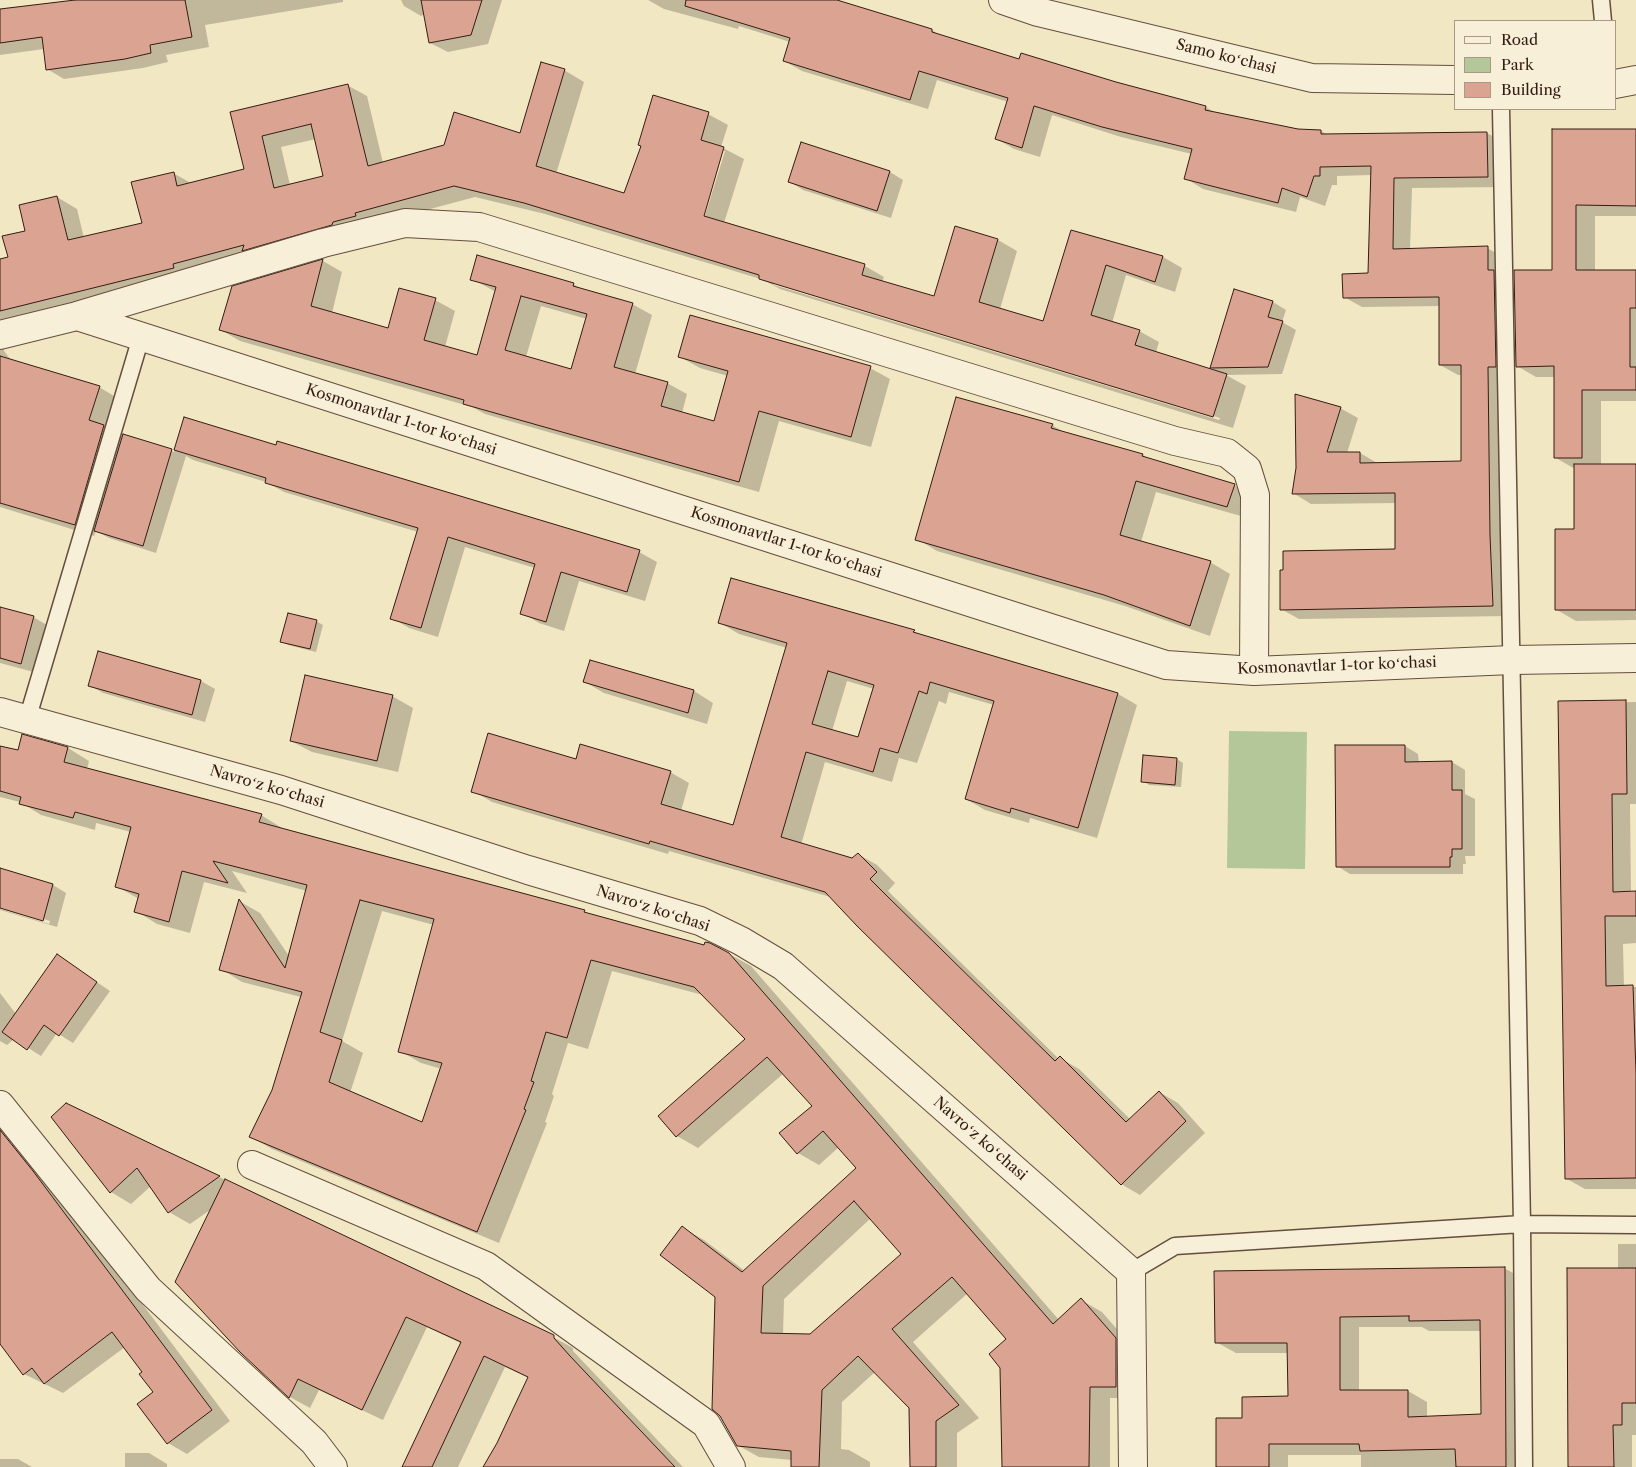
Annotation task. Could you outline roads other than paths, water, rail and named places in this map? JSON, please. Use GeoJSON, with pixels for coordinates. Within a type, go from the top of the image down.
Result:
{"type":"FeatureCollection","features":[{"type":"Feature","properties":{"kind":"street","name":"Samo koʻchasi"},"geometry":{"type":"LineString","coordinates":[[1003,0],[1041,6],[1312,78],[1454,80]]}},
{"type":"Feature","properties":{"kind":"street"},"geometry":{"type":"LineString","coordinates":[[1616,84],[1636,80]]}},
{"type":"Feature","properties":{"kind":"street"},"geometry":{"type":"LineString","coordinates":[[0,335],[77,316],[323,243],[405,223],[479,227],[1175,441],[1227,452],[1247,469],[1255,495],[1254,671]]}},
{"type":"Feature","properties":{"kind":"street","name":"Kosmonavtlar 1-tor koʻchasi"},"geometry":{"type":"LineString","coordinates":[[77,316],[1166,665],[1254,671],[1512,660],[1636,658]]}},
{"type":"Feature","properties":{"kind":"street","name":"Navroʻz koʻchasi"},"geometry":{"type":"LineString","coordinates":[[0,712],[281,790],[528,870],[700,922],[742,941],[783,966],[1132,1272]]}},
{"type":"Feature","properties":{"kind":"street"},"geometry":{"type":"LineString","coordinates":[[0,1105],[148,1290],[314,1442],[333,1467]]}},
{"type":"Feature","properties":{"kind":"street"},"geometry":{"type":"LineString","coordinates":[[252,1165],[486,1266],[706,1424],[730,1467]]}},
{"type":"Feature","properties":{"kind":"street"},"geometry":{"type":"LineString","coordinates":[[1132,1272],[1133,1467]]}},
{"type":"Feature","properties":{"kind":"lane"},"geometry":{"type":"LineString","coordinates":[[1601,0],[1603,20]]}},
{"type":"Feature","properties":{"kind":"lane"},"geometry":{"type":"LineString","coordinates":[[1501,110],[1522,1224],[1524,1467]]}},
{"type":"Feature","properties":{"kind":"lane"},"geometry":{"type":"LineString","coordinates":[[27,720],[141,337]]}},
{"type":"Feature","properties":{"kind":"lane"},"geometry":{"type":"LineString","coordinates":[[1132,1272],[1175,1246],[1522,1224],[1636,1225]]}}]}
